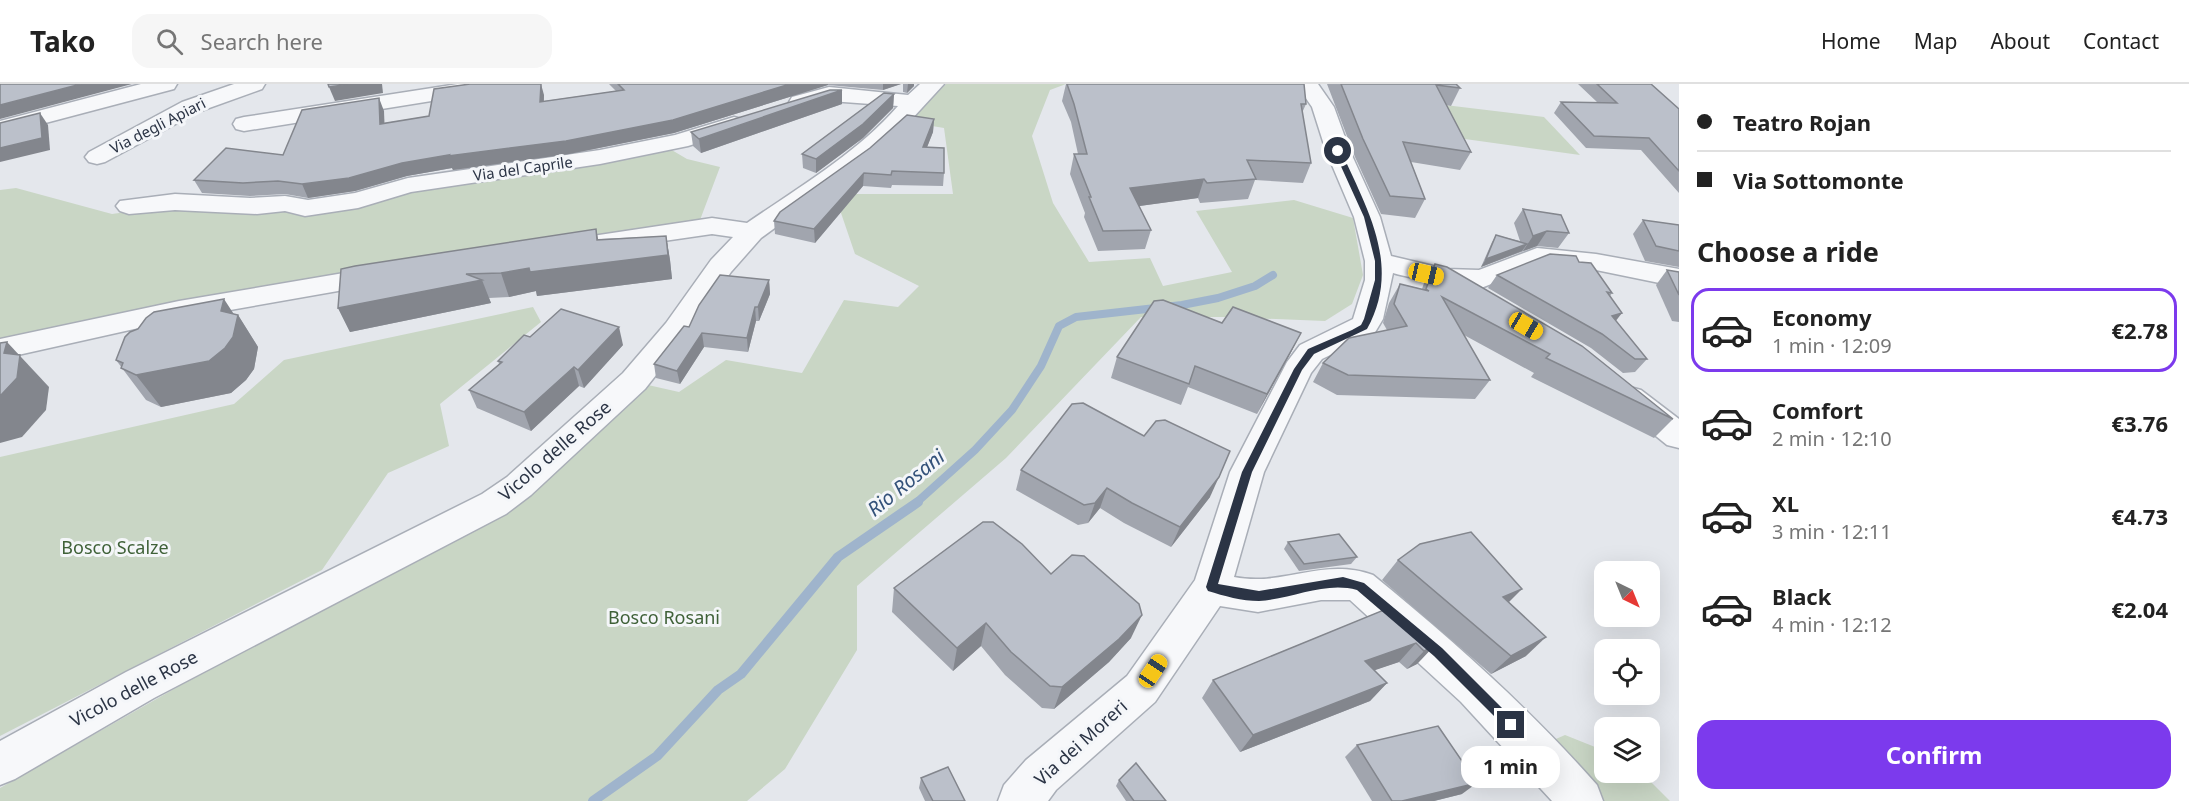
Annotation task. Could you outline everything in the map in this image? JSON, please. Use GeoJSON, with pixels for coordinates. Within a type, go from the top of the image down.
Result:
{"type":"FeatureCollection","features":[{"type":"Feature","properties":{"kind":"street"},"geometry":{"type":"LineString","coordinates":[[0,128],[166,84]]}},
{"type":"Feature","properties":{"kind":"street","name":"Via degli Apiari"},"geometry":{"type":"LineString","coordinates":[[97,157],[190,107],[254,84]]}},
{"type":"Feature","properties":{"kind":"street"},"geometry":{"type":"LineString","coordinates":[[244,124],[500,84]]}},
{"type":"Feature","properties":{"kind":"street","name":"Via dei Moreri"},"geometry":{"type":"LineString","coordinates":[[1020,801],[1041,775],[1141,688],[1212,587],[1247,472],[1298,369],[1311,352],[1364,327],[1379,280],[1379,261],[1367,217],[1338,151],[1327,117],[1307,84]]}},
{"type":"Feature","properties":{"kind":"street","name":"Via del Caprile"},"geometry":{"type":"LineString","coordinates":[[129,207],[169,201],[252,206],[299,204],[305,208],[326,205],[358,200],[408,185],[600,157],[680,141],[829,94],[882,97],[923,93]]}},
{"type":"Feature","properties":{"kind":"street","name":"Vicolo delle Rose"},"geometry":{"type":"LineString","coordinates":[[0,764],[140,685],[494,504],[519,486],[634,381],[682,322],[721,266],[752,232],[860,155],[890,129],[923,93]]}},
{"type":"Feature","properties":{"kind":"street"},"geometry":{"type":"LineString","coordinates":[[565,248],[712,226],[752,232]]}},
{"type":"Feature","properties":{"kind":"street"},"geometry":{"type":"LineString","coordinates":[[1379,261],[1446,278],[1482,279],[1537,256],[1596,262],[1679,278]]}},
{"type":"Feature","properties":{"kind":"street"},"geometry":{"type":"LineString","coordinates":[[0,349],[179,310],[408,272]]}},
{"type":"Feature","properties":{"kind":"street"},"geometry":{"type":"LineString","coordinates":[[1446,278],[1496,308]]}},
{"type":"Feature","properties":{"kind":"street"},"geometry":{"type":"LineString","coordinates":[[1606,379],[1679,436]]}},
{"type":"Feature","properties":{"kind":"street"},"geometry":{"type":"LineString","coordinates":[[1212,587],[1234,594],[1259,596],[1343,581],[1360,586],[1453,665],[1541,755],[1581,801]]}},
{"type":"Feature","properties":{"kind":"green space","name":"Bosco Rosani"},"geometry":{"type":"Polygon","coordinates":[[[946,84],[1066,84],[1050,90],[1032,136],[1053,203],[1089,262],[1150,258],[1163,286],[1232,272],[1196,211],[1294,200],[1353,218],[1363,275],[1352,304],[1325,321],[1224,317],[1141,317],[1006,458],[857,586],[857,650],[785,769],[747,801],[0,801],[0,788],[181,685],[512,509],[648,385],[679,392],[726,360],[802,373],[844,300],[898,307],[919,286],[855,254],[841,213],[843,194],[953,194],[944,128],[908,122],[946,84]]]}},
{"type":"Feature","properties":{"kind":"green space"},"geometry":{"type":"Polygon","coordinates":[[[1420,102],[1544,117],[1580,155],[1429,134],[1420,102]]]}},
{"type":"Feature","properties":{"kind":"green space"},"geometry":{"type":"Polygon","coordinates":[[[670,149],[687,159],[720,167],[700,220],[0,339],[0,190],[16,188],[112,214],[169,206],[285,209],[295,214],[351,209],[416,189],[670,149]]]}},
{"type":"Feature","properties":{"kind":"green space","name":"Bosco Scalze"},"geometry":{"type":"Polygon","coordinates":[[[533,307],[541,322],[440,404],[449,446],[388,473],[322,570],[0,736],[0,457],[234,404],[284,360],[533,307]]]}},
{"type":"Feature","properties":{"kind":"green space"},"geometry":{"type":"Polygon","coordinates":[[[1565,735],[1594,747],[1594,783],[1652,783],[1670,801],[1600,801],[1549,742],[1565,735]]]}},
{"type":"Feature","properties":{"kind":"building"},"geometry":{"type":"Polygon","coordinates":[[[0,84],[81,84],[0,105],[0,84]]]}},
{"type":"Feature","properties":{"kind":"building"},"geometry":{"type":"Polygon","coordinates":[[[328,84],[350,84],[329,87],[328,84]]]}},
{"type":"Feature","properties":{"kind":"building"},"geometry":{"type":"Polygon","coordinates":[[[470,84],[541,84],[540,102],[624,90],[618,84],[790,84],[673,120],[566,141],[402,163],[349,178],[302,184],[278,181],[243,183],[194,180],[226,148],[283,155],[302,110],[379,98],[380,124],[429,116],[434,89],[470,84]]]}},
{"type":"Feature","properties":{"kind":"building"},"geometry":{"type":"Polygon","coordinates":[[[1067,84],[1304,84],[1306,104],[1301,104],[1311,163],[1247,160],[1256,179],[1207,183],[1204,179],[1130,188],[1151,230],[1103,231],[1074,154],[1087,154],[1067,84]]]}},
{"type":"Feature","properties":{"kind":"building"},"geometry":{"type":"Polygon","coordinates":[[[1341,84],[1456,84],[1460,88],[1436,85],[1471,152],[1403,142],[1425,199],[1390,196],[1363,139],[1341,84]]]}},
{"type":"Feature","properties":{"kind":"building"},"geometry":{"type":"Polygon","coordinates":[[[1597,84],[1651,84],[1679,109],[1679,171],[1649,138],[1594,136],[1561,102],[1617,103],[1597,84]]]}},
{"type":"Feature","properties":{"kind":"building"},"geometry":{"type":"Polygon","coordinates":[[[830,90],[842,90],[699,139],[691,132],[830,90]]]}},
{"type":"Feature","properties":{"kind":"building"},"geometry":{"type":"Polygon","coordinates":[[[884,93],[894,94],[863,124],[816,159],[802,154],[884,93]]]}},
{"type":"Feature","properties":{"kind":"building"},"geometry":{"type":"Polygon","coordinates":[[[40,113],[42,138],[0,148],[0,123],[40,113]]]}},
{"type":"Feature","properties":{"kind":"building"},"geometry":{"type":"Polygon","coordinates":[[[907,115],[934,119],[923,147],[944,148],[944,173],[892,171],[891,175],[864,173],[814,229],[774,221],[780,212],[870,148],[907,115]]]}},
{"type":"Feature","properties":{"kind":"building"},"geometry":{"type":"Polygon","coordinates":[[[1523,209],[1561,215],[1569,233],[1547,231],[1533,236],[1523,209]]]}},
{"type":"Feature","properties":{"kind":"building"},"geometry":{"type":"Polygon","coordinates":[[[1643,220],[1679,225],[1679,251],[1656,246],[1643,220]]]}},
{"type":"Feature","properties":{"kind":"building"},"geometry":{"type":"Polygon","coordinates":[[[596,229],[597,240],[666,236],[668,255],[530,272],[529,268],[501,273],[466,274],[482,280],[338,308],[341,269],[596,229]]]}},
{"type":"Feature","properties":{"kind":"building"},"geometry":{"type":"Polygon","coordinates":[[[1496,235],[1527,244],[1486,259],[1496,235]]]}},
{"type":"Feature","properties":{"kind":"building"},"geometry":{"type":"Polygon","coordinates":[[[1550,254],[1576,256],[1579,262],[1591,263],[1612,293],[1607,292],[1622,313],[1612,316],[1647,359],[1635,359],[1602,334],[1497,275],[1550,254]]]}},
{"type":"Feature","properties":{"kind":"building"},"geometry":{"type":"Polygon","coordinates":[[[1435,264],[1447,267],[1582,346],[1673,419],[1546,358],[1550,354],[1442,297],[1490,380],[1348,375],[1323,363],[1349,338],[1407,326],[1394,304],[1400,284],[1429,291],[1426,289],[1435,264]]]}},
{"type":"Feature","properties":{"kind":"building"},"geometry":{"type":"Polygon","coordinates":[[[1667,270],[1679,272],[1679,295],[1667,270]]]}},
{"type":"Feature","properties":{"kind":"building"},"geometry":{"type":"Polygon","coordinates":[[[720,275],[769,280],[758,307],[755,307],[747,338],[702,333],[677,371],[654,364],[684,326],[689,327],[699,305],[720,275]]]}},
{"type":"Feature","properties":{"kind":"building"},"geometry":{"type":"Polygon","coordinates":[[[224,299],[221,311],[238,315],[233,337],[225,348],[209,361],[136,375],[121,368],[123,363],[116,360],[125,337],[138,329],[154,312],[224,299]]]}},
{"type":"Feature","properties":{"kind":"building"},"geometry":{"type":"Polygon","coordinates":[[[1163,300],[1222,323],[1233,307],[1301,333],[1267,394],[1195,366],[1189,384],[1117,357],[1154,301],[1163,300]]]}},
{"type":"Feature","properties":{"kind":"building"},"geometry":{"type":"Polygon","coordinates":[[[561,309],[619,327],[578,370],[574,367],[524,412],[469,390],[502,362],[498,361],[524,335],[530,337],[561,309]]]}},
{"type":"Feature","properties":{"kind":"building"},"geometry":{"type":"Polygon","coordinates":[[[7,342],[4,353],[20,355],[17,378],[0,396],[0,343],[7,342]]]}},
{"type":"Feature","properties":{"kind":"building"},"geometry":{"type":"Polygon","coordinates":[[[1083,403],[1144,436],[1156,421],[1165,420],[1230,451],[1219,477],[1180,527],[1107,488],[1095,503],[1084,505],[1021,470],[1072,404],[1083,403]]]}},
{"type":"Feature","properties":{"kind":"building"},"geometry":{"type":"Polygon","coordinates":[[[983,522],[993,522],[1022,544],[1051,574],[1072,555],[1084,556],[1139,604],[1142,615],[1119,639],[1062,687],[1050,686],[1011,652],[986,623],[957,648],[894,588],[983,522]]]}},
{"type":"Feature","properties":{"kind":"building"},"geometry":{"type":"Polygon","coordinates":[[[1471,532],[1522,589],[1503,597],[1546,637],[1511,656],[1398,560],[1420,544],[1471,532]]]}},
{"type":"Feature","properties":{"kind":"building"},"geometry":{"type":"Polygon","coordinates":[[[1339,534],[1357,557],[1304,564],[1288,542],[1339,534]]]}},
{"type":"Feature","properties":{"kind":"building"},"geometry":{"type":"Polygon","coordinates":[[[1391,607],[1434,646],[1424,651],[1416,643],[1365,661],[1387,683],[1253,735],[1213,680],[1391,607]]]}},
{"type":"Feature","properties":{"kind":"building"},"geometry":{"type":"Polygon","coordinates":[[[1438,726],[1477,783],[1402,801],[1392,801],[1357,745],[1438,726]]]}},
{"type":"Feature","properties":{"kind":"building"},"geometry":{"type":"Polygon","coordinates":[[[1136,763],[1166,801],[1134,801],[1119,780],[1136,763]]]}},
{"type":"Feature","properties":{"kind":"building"},"geometry":{"type":"Polygon","coordinates":[[[948,767],[965,801],[933,801],[921,778],[948,767]]]}},
{"type":"Feature","properties":{"kind":"waterway","name":"Rio Rosani"},"geometry":{"type":"LineString","coordinates":[[916,503],[975,450],[1012,410],[1041,366],[1059,326],[1076,317],[1182,305],[1218,298],[1255,286],[1273,275]]}},
{"type":"Feature","properties":{"kind":"waterway","name":"Rio Rosani"},"geometry":{"type":"LineString","coordinates":[[593,801],[657,756],[718,690],[741,674],[838,557],[918,502]]}},
{"type":"Feature","properties":{"kind":"route"},"geometry":{"type":"LineString","coordinates":[[1338,151],[1367,217],[1379,261],[1379,280],[1368,319],[1364,327],[1311,352],[1298,369],[1247,472],[1212,587],[1234,594],[1259,596],[1343,581],[1360,586],[1424,638],[1511,725]]}}]}
